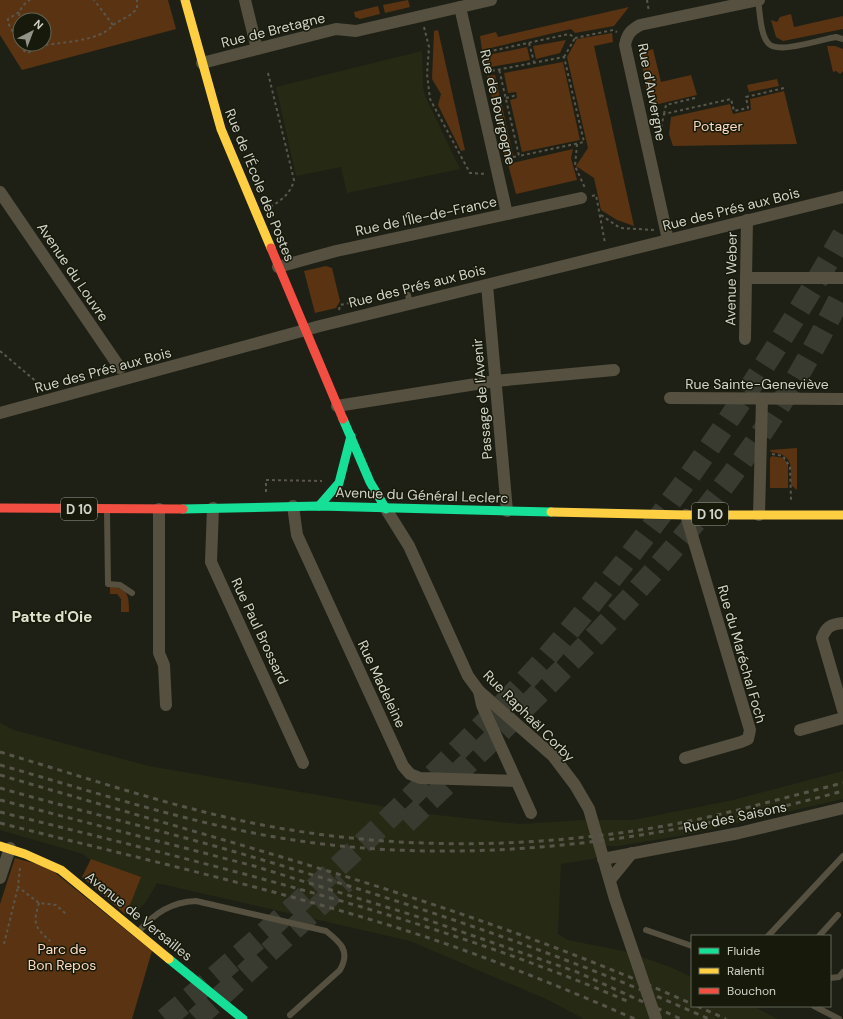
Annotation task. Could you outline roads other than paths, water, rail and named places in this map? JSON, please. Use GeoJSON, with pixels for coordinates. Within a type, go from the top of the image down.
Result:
{"type":"FeatureCollection","features":[{"type":"Feature","properties":{"kind":"main road","name":"Rue de l'École des Postes"},"geometry":{"type":"LineString","coordinates":[[185,0],[221,129],[337,406],[370,482],[386,509]]}},
{"type":"Feature","properties":{"kind":"main road"},"geometry":{"type":"LineString","coordinates":[[319,506],[336,486],[342,474],[351,436]]}},
{"type":"Feature","properties":{"kind":"main road","name":"Avenue du Général Leclerc"},"geometry":{"type":"LineString","coordinates":[[0,508],[159,509],[319,506],[386,509],[686,515],[843,515]]}},
{"type":"Feature","properties":{"kind":"main road","name":"Avenue de Versailles"},"geometry":{"type":"LineString","coordinates":[[5,847],[61,870],[243,1019]]}},
{"type":"Feature","properties":{"kind":"street"},"geometry":{"type":"LineString","coordinates":[[245,0],[257,49]]}},
{"type":"Feature","properties":{"kind":"street","name":"Rue de Bretagne"},"geometry":{"type":"LineString","coordinates":[[202,63],[336,29],[356,31],[491,0]]}},
{"type":"Feature","properties":{"kind":"street","name":"Rue d'Auvergne"},"geometry":{"type":"LineString","coordinates":[[666,236],[625,45],[627,38],[630,31],[640,25],[736,3],[758,0]]}},
{"type":"Feature","properties":{"kind":"street","name":"Rue de Bourgogne"},"geometry":{"type":"LineString","coordinates":[[460,7],[507,214]]}},
{"type":"Feature","properties":{"kind":"street","name":"Avenue du Louvre"},"geometry":{"type":"LineString","coordinates":[[0,192],[120,368]]}},
{"type":"Feature","properties":{"kind":"street","name":"Rue de l'Île-de-France"},"geometry":{"type":"LineString","coordinates":[[278,267],[336,251],[585,197]]}},
{"type":"Feature","properties":{"kind":"street","name":"Rue des Prés aux Bois"},"geometry":{"type":"LineString","coordinates":[[0,413],[306,330],[409,299],[666,236],[746,220],[843,197]]}},
{"type":"Feature","properties":{"kind":"street","name":"Avenue Weber"},"geometry":{"type":"LineString","coordinates":[[745,339],[746,220]]}},
{"type":"Feature","properties":{"kind":"street"},"geometry":{"type":"LineString","coordinates":[[746,278],[843,278]]}},
{"type":"Feature","properties":{"kind":"street","name":"Passage de l'Avenir"},"geometry":{"type":"LineString","coordinates":[[482,281],[495,381],[507,511]]}},
{"type":"Feature","properties":{"kind":"street"},"geometry":{"type":"LineString","coordinates":[[337,406],[495,381],[614,370]]}},
{"type":"Feature","properties":{"kind":"street","name":"Rue Sainte-Geneviève"},"geometry":{"type":"LineString","coordinates":[[670,398],[843,399]]}},
{"type":"Feature","properties":{"kind":"street"},"geometry":{"type":"LineString","coordinates":[[760,515],[762,399]]}},
{"type":"Feature","properties":{"kind":"street","name":"Rue Madeleine"},"geometry":{"type":"LineString","coordinates":[[293,506],[297,535],[403,766],[410,774],[420,778],[516,780]]}},
{"type":"Feature","properties":{"kind":"street","name":"Rue Paul Brossard"},"geometry":{"type":"LineString","coordinates":[[214,508],[211,562],[303,763]]}},
{"type":"Feature","properties":{"kind":"street"},"geometry":{"type":"LineString","coordinates":[[159,509],[159,652],[164,666],[166,705]]}},
{"type":"Feature","properties":{"kind":"street","name":"Rue Raphaël Corby"},"geometry":{"type":"LineString","coordinates":[[386,509],[409,546],[468,676],[479,691],[553,756],[575,785],[591,815],[615,899],[656,1019]]}},
{"type":"Feature","properties":{"kind":"street","name":"Rue du Maréchal Foch"},"geometry":{"type":"LineString","coordinates":[[685,758],[748,739],[750,730],[686,515]]}},
{"type":"Feature","properties":{"kind":"street"},"geometry":{"type":"LineString","coordinates":[[843,623],[832,624],[824,632],[822,638],[843,710]]}},
{"type":"Feature","properties":{"kind":"street"},"geometry":{"type":"LineString","coordinates":[[479,691],[482,705],[531,813]]}},
{"type":"Feature","properties":{"kind":"street"},"geometry":{"type":"LineString","coordinates":[[800,730],[843,718]]}},
{"type":"Feature","properties":{"kind":"street","name":"Rue des Saisons"},"geometry":{"type":"LineString","coordinates":[[603,859],[738,833],[843,808]]}},
{"type":"Feature","properties":{"kind":"street"},"geometry":{"type":"LineString","coordinates":[[0,878],[5,847]]}},
{"type":"Feature","properties":{"kind":"street"},"geometry":{"type":"LineString","coordinates":[[610,880],[632,853]]}},
{"type":"Feature","properties":{"kind":"lane"},"geometry":{"type":"LineString","coordinates":[[758,0],[764,35],[768,43],[776,48],[787,48],[836,37],[843,39]]}},
{"type":"Feature","properties":{"kind":"lane"},"geometry":{"type":"LineString","coordinates":[[107,509],[108,584],[120,585],[132,593]]}},
{"type":"Feature","properties":{"kind":"lane"},"geometry":{"type":"LineString","coordinates":[[770,935],[843,856]]}},
{"type":"Feature","properties":{"kind":"lane"},"geometry":{"type":"LineString","coordinates":[[138,932],[150,918],[170,905],[196,901],[326,930],[339,941],[345,955],[345,962],[340,970],[290,1015]]}},
{"type":"Feature","properties":{"kind":"lane"},"geometry":{"type":"LineString","coordinates":[[820,935],[841,912]]}},
{"type":"Feature","properties":{"kind":"lane"},"geometry":{"type":"LineString","coordinates":[[646,930],[691,946]]}},
{"type":"Feature","properties":{"kind":"lane"},"geometry":{"type":"LineString","coordinates":[[831,978],[839,977],[843,972]]}},
{"type":"Feature","properties":{"kind":"lane"},"geometry":{"type":"LineString","coordinates":[[816,1007],[839,1019]]}},
{"type":"Feature","properties":{"kind":"tunnel"},"geometry":{"type":"LineString","coordinates":[[165,1019],[337,868],[478,730],[545,659],[587,609],[667,507],[741,401],[776,347],[843,235]]}},
{"type":"Feature","properties":{"kind":"tunnel"},"geometry":{"type":"LineString","coordinates":[[406,823],[561,671],[612,618],[660,564],[706,508],[750,450],[790,389],[843,292]]}},
{"type":"Feature","properties":{"kind":"tunnel"},"geometry":{"type":"LineString","coordinates":[[196,1019],[345,882]]}},
{"type":"Feature","properties":{"kind":"railway"},"geometry":{"type":"LineString","coordinates":[[0,752],[174,804],[244,821],[328,835],[427,843],[477,844],[527,842],[626,832],[717,815],[843,783]]}},
{"type":"Feature","properties":{"kind":"railway"},"geometry":{"type":"LineString","coordinates":[[0,765],[137,805],[206,823],[240,830],[275,837],[346,847],[418,851],[490,850],[561,845],[633,836],[703,824],[774,809],[843,791]]}},
{"type":"Feature","properties":{"kind":"railway"},"geometry":{"type":"LineString","coordinates":[[0,775],[263,851],[437,906],[608,968],[691,1004]]}},
{"type":"Feature","properties":{"kind":"railway"},"geometry":{"type":"LineString","coordinates":[[0,788],[232,851],[353,887],[533,948],[592,970],[709,1019]]}},
{"type":"Feature","properties":{"kind":"railway"},"geometry":{"type":"LineString","coordinates":[[0,800],[254,866],[425,919],[577,972],[681,1019]]}},
{"type":"Feature","properties":{"kind":"railway"},"geometry":{"type":"LineString","coordinates":[[0,812],[238,872],[396,917],[551,970],[627,1001]]}},
{"type":"Feature","properties":{"kind":"railway"},"geometry":{"type":"LineString","coordinates":[[0,823],[319,904],[423,936],[504,965],[635,1019]]}},
{"type":"Feature","properties":{"kind":"railway"},"geometry":{"type":"LineString","coordinates":[[699,1007],[726,1019]]}},
{"type":"Feature","properties":{"kind":"district","name":"Patte d'Oie"},"geometry":{"type":"Point","coordinates":[52,617]}},
{"type":"Feature","properties":{"kind":"park label","name":"Potager"},"geometry":{"type":"Point","coordinates":[718,126]}},
{"type":"Feature","properties":{"kind":"park label","name":"Parc de Bon Repos"},"geometry":{"type":"Point","coordinates":[62,958]}}]}
